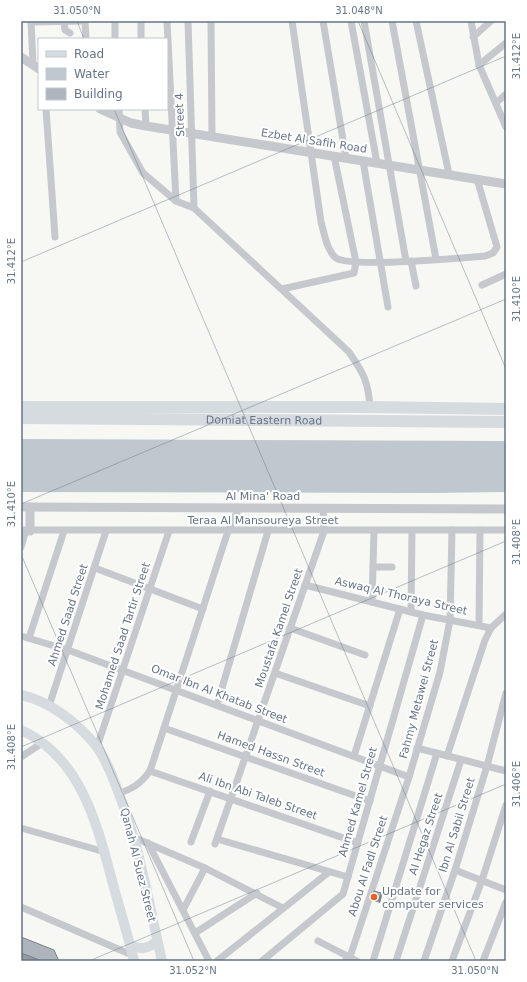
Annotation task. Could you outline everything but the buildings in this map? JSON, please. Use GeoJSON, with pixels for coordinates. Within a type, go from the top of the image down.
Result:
{"type":"FeatureCollection","features":[{"type":"Feature","properties":{"kind":"highway","name":"Domiat Eastern Road"},"geometry":{"type":"LineString","coordinates":[[21,407],[101,412],[506,422]]}},
{"type":"Feature","properties":{"kind":"highway","name":"Domiat Eastern Road"},"geometry":{"type":"LineString","coordinates":[[21,418],[101,412],[370,407],[506,409]]}},
{"type":"Feature","properties":{"kind":"main road","name":"Qanah Al Suez Street"},"geometry":{"type":"LineString","coordinates":[[21,695],[30,697],[49,706],[76,726],[97,748],[111,772],[133,837],[162,961]]}},
{"type":"Feature","properties":{"kind":"main road"},"geometry":{"type":"LineString","coordinates":[[21,730],[34,736],[62,759],[78,783],[97,825],[133,958]]}},
{"type":"Feature","properties":{"kind":"main road"},"geometry":{"type":"LineString","coordinates":[[130,945],[141,949],[147,948],[157,941]]}},
{"type":"Feature","properties":{"kind":"street"},"geometry":{"type":"LineString","coordinates":[[36,67],[31,22],[85,21],[86,38]]}},
{"type":"Feature","properties":{"kind":"street"},"geometry":{"type":"LineString","coordinates":[[115,21],[115,38]]}},
{"type":"Feature","properties":{"kind":"street"},"geometry":{"type":"LineString","coordinates":[[140,21],[142,38]]}},
{"type":"Feature","properties":{"kind":"street"},"geometry":{"type":"LineString","coordinates":[[166,21],[167,38]]}},
{"type":"Feature","properties":{"kind":"street","name":"Street 4"},"geometry":{"type":"LineString","coordinates":[[188,21],[194,208]]}},
{"type":"Feature","properties":{"kind":"street"},"geometry":{"type":"LineString","coordinates":[[211,21],[212,137]]}},
{"type":"Feature","properties":{"kind":"street"},"geometry":{"type":"LineString","coordinates":[[292,21],[321,222],[329,247],[337,259],[356,262],[379,262],[485,256],[497,247],[477,179]]}},
{"type":"Feature","properties":{"kind":"street"},"geometry":{"type":"LineString","coordinates":[[323,21],[346,158]]}},
{"type":"Feature","properties":{"kind":"street"},"geometry":{"type":"LineString","coordinates":[[351,21],[377,163]]}},
{"type":"Feature","properties":{"kind":"street"},"geometry":{"type":"LineString","coordinates":[[364,21],[390,165],[409,261],[416,286]]}},
{"type":"Feature","properties":{"kind":"street"},"geometry":{"type":"LineString","coordinates":[[392,21],[436,259]]}},
{"type":"Feature","properties":{"kind":"street"},"geometry":{"type":"LineString","coordinates":[[416,21],[449,174]]}},
{"type":"Feature","properties":{"kind":"street"},"geometry":{"type":"LineString","coordinates":[[471,21],[479,65],[506,127]]}},
{"type":"Feature","properties":{"kind":"street"},"geometry":{"type":"LineString","coordinates":[[473,37],[491,21]]}},
{"type":"Feature","properties":{"kind":"street"},"geometry":{"type":"LineString","coordinates":[[64,22],[65,30],[70,33]]}},
{"type":"Feature","properties":{"kind":"street"},"geometry":{"type":"LineString","coordinates":[[479,65],[506,42]]}},
{"type":"Feature","properties":{"kind":"street"},"geometry":{"type":"LineString","coordinates":[[21,57],[36,67]]}},
{"type":"Feature","properties":{"kind":"street"},"geometry":{"type":"LineString","coordinates":[[168,57],[176,201]]}},
{"type":"Feature","properties":{"kind":"street"},"geometry":{"type":"LineString","coordinates":[[496,103],[506,94]]}},
{"type":"Feature","properties":{"kind":"street"},"geometry":{"type":"LineString","coordinates":[[46,110],[55,237]]}},
{"type":"Feature","properties":{"kind":"street","name":"Ezbet Al Safih Road"},"geometry":{"type":"LineString","coordinates":[[104,110],[119,114],[146,126],[506,184]]}},
{"type":"Feature","properties":{"kind":"street"},"geometry":{"type":"LineString","coordinates":[[145,110],[146,126]]}},
{"type":"Feature","properties":{"kind":"street"},"geometry":{"type":"LineString","coordinates":[[119,114],[120,132],[142,173],[176,201],[194,208],[349,352],[362,372],[368,386],[370,407]]}},
{"type":"Feature","properties":{"kind":"street"},"geometry":{"type":"LineString","coordinates":[[282,289],[353,274],[356,262],[334,156]]}},
{"type":"Feature","properties":{"kind":"street"},"geometry":{"type":"LineString","coordinates":[[363,161],[379,262],[388,307]]}},
{"type":"Feature","properties":{"kind":"street"},"geometry":{"type":"LineString","coordinates":[[482,285],[506,274]]}},
{"type":"Feature","properties":{"kind":"street"},"geometry":{"type":"LineString","coordinates":[[21,548],[26,530],[26,507]]}},
{"type":"Feature","properties":{"kind":"street","name":"Al Mina' Road"},"geometry":{"type":"LineString","coordinates":[[26,507],[506,509]]}},
{"type":"Feature","properties":{"kind":"street"},"geometry":{"type":"LineString","coordinates":[[119,793],[137,785],[150,771],[228,531],[239,508]]}},
{"type":"Feature","properties":{"kind":"street","name":"Moustafa Kamel Street"},"geometry":{"type":"LineString","coordinates":[[323,508],[324,531],[216,841],[329,872]]}},
{"type":"Feature","properties":{"kind":"street","name":"Teraa Al Mansoureya Street"},"geometry":{"type":"LineString","coordinates":[[26,530],[506,530]]}},
{"type":"Feature","properties":{"kind":"street"},"geometry":{"type":"LineString","coordinates":[[411,612],[412,530]]}},
{"type":"Feature","properties":{"kind":"street","name":"Fahmy Metawei Street"},"geometry":{"type":"LineString","coordinates":[[409,777],[440,672],[450,620],[452,530]]}},
{"type":"Feature","properties":{"kind":"street"},"geometry":{"type":"LineString","coordinates":[[480,530],[480,625]]}},
{"type":"Feature","properties":{"kind":"street"},"geometry":{"type":"LineString","coordinates":[[29,638],[64,531]]}},
{"type":"Feature","properties":{"kind":"street","name":"Ahmed Saad Street"},"geometry":{"type":"LineString","coordinates":[[49,706],[106,531]]}},
{"type":"Feature","properties":{"kind":"street","name":"Mohamed Saad Tartir Street"},"geometry":{"type":"LineString","coordinates":[[97,748],[169,531]]}},
{"type":"Feature","properties":{"kind":"street"},"geometry":{"type":"LineString","coordinates":[[217,705],[268,531]]}},
{"type":"Feature","properties":{"kind":"street"},"geometry":{"type":"LineString","coordinates":[[372,602],[374,531]]}},
{"type":"Feature","properties":{"kind":"street"},"geometry":{"type":"LineString","coordinates":[[373,567],[392,567]]}},
{"type":"Feature","properties":{"kind":"street"},"geometry":{"type":"LineString","coordinates":[[95,568],[203,609]]}},
{"type":"Feature","properties":{"kind":"street","name":"Aswaq Al Thoraya Street"},"geometry":{"type":"LineString","coordinates":[[305,585],[423,615],[491,628]]}},
{"type":"Feature","properties":{"kind":"street"},"geometry":{"type":"LineString","coordinates":[[354,756],[400,609]]}},
{"type":"Feature","properties":{"kind":"street","name":"Ahmed Kamel Street"},"geometry":{"type":"LineString","coordinates":[[262,961],[343,894],[423,615]]}},
{"type":"Feature","properties":{"kind":"street"},"geometry":{"type":"LineString","coordinates":[[448,756],[479,655],[491,628],[506,615]]}},
{"type":"Feature","properties":{"kind":"street"},"geometry":{"type":"LineString","coordinates":[[290,628],[365,655]]}},
{"type":"Feature","properties":{"kind":"street","name":"Omar Ibn Al Khatab Street"},"geometry":{"type":"LineString","coordinates":[[21,636],[68,650],[409,777]]}},
{"type":"Feature","properties":{"kind":"street"},"geometry":{"type":"LineString","coordinates":[[275,673],[370,706]]}},
{"type":"Feature","properties":{"kind":"street","name":"Ibn Al Sabil Street"},"geometry":{"type":"LineString","coordinates":[[424,961],[455,870],[487,766],[506,693]]}},
{"type":"Feature","properties":{"kind":"street","name":"Hamed Hassn Street"},"geometry":{"type":"LineString","coordinates":[[164,728],[370,801]]}},
{"type":"Feature","properties":{"kind":"street"},"geometry":{"type":"LineString","coordinates":[[21,757],[42,743]]}},
{"type":"Feature","properties":{"kind":"street"},"geometry":{"type":"LineString","coordinates":[[417,748],[506,771]]}},
{"type":"Feature","properties":{"kind":"street"},"geometry":{"type":"LineString","coordinates":[[373,961],[437,753]]}},
{"type":"Feature","properties":{"kind":"street","name":"Al Hegaz Street"},"geometry":{"type":"LineString","coordinates":[[396,961],[461,760]]}},
{"type":"Feature","properties":{"kind":"street","name":"Ali Ibn Abi Taleb Street"},"geometry":{"type":"LineString","coordinates":[[150,771],[358,842]]}},
{"type":"Feature","properties":{"kind":"street","name":"Abou Al Fadl Street"},"geometry":{"type":"LineString","coordinates":[[347,959],[409,777]]}},
{"type":"Feature","properties":{"kind":"street"},"geometry":{"type":"LineString","coordinates":[[191,842],[210,791]]}},
{"type":"Feature","properties":{"kind":"street"},"geometry":{"type":"LineString","coordinates":[[452,961],[482,880],[506,805]]}},
{"type":"Feature","properties":{"kind":"street"},"geometry":{"type":"LineString","coordinates":[[21,828],[105,852]]}},
{"type":"Feature","properties":{"kind":"street"},"geometry":{"type":"LineString","coordinates":[[133,837],[205,868],[257,893],[283,908]]}},
{"type":"Feature","properties":{"kind":"street"},"geometry":{"type":"LineString","coordinates":[[148,843],[196,933],[209,961]]}},
{"type":"Feature","properties":{"kind":"street"},"geometry":{"type":"LineString","coordinates":[[183,910],[205,868]]}},
{"type":"Feature","properties":{"kind":"street"},"geometry":{"type":"LineString","coordinates":[[455,870],[506,890]]}},
{"type":"Feature","properties":{"kind":"street"},"geometry":{"type":"LineString","coordinates":[[217,961],[329,872],[348,878]]}},
{"type":"Feature","properties":{"kind":"street"},"geometry":{"type":"LineString","coordinates":[[196,933],[257,893]]}},
{"type":"Feature","properties":{"kind":"street"},"geometry":{"type":"LineString","coordinates":[[483,961],[506,902]]}},
{"type":"Feature","properties":{"kind":"street"},"geometry":{"type":"LineString","coordinates":[[21,906],[133,958]]}},
{"type":"Feature","properties":{"kind":"street"},"geometry":{"type":"LineString","coordinates":[[318,941],[347,959],[357,961]]}},
{"type":"Feature","properties":{"kind":"water"},"geometry":{"type":"Polygon","coordinates":[[[21,439],[506,441],[506,492],[21,492],[21,439]]]}},
{"type":"Feature","properties":{"kind":"place","name":"Update for computer services"},"geometry":{"type":"Point","coordinates":[374,897]}}]}
